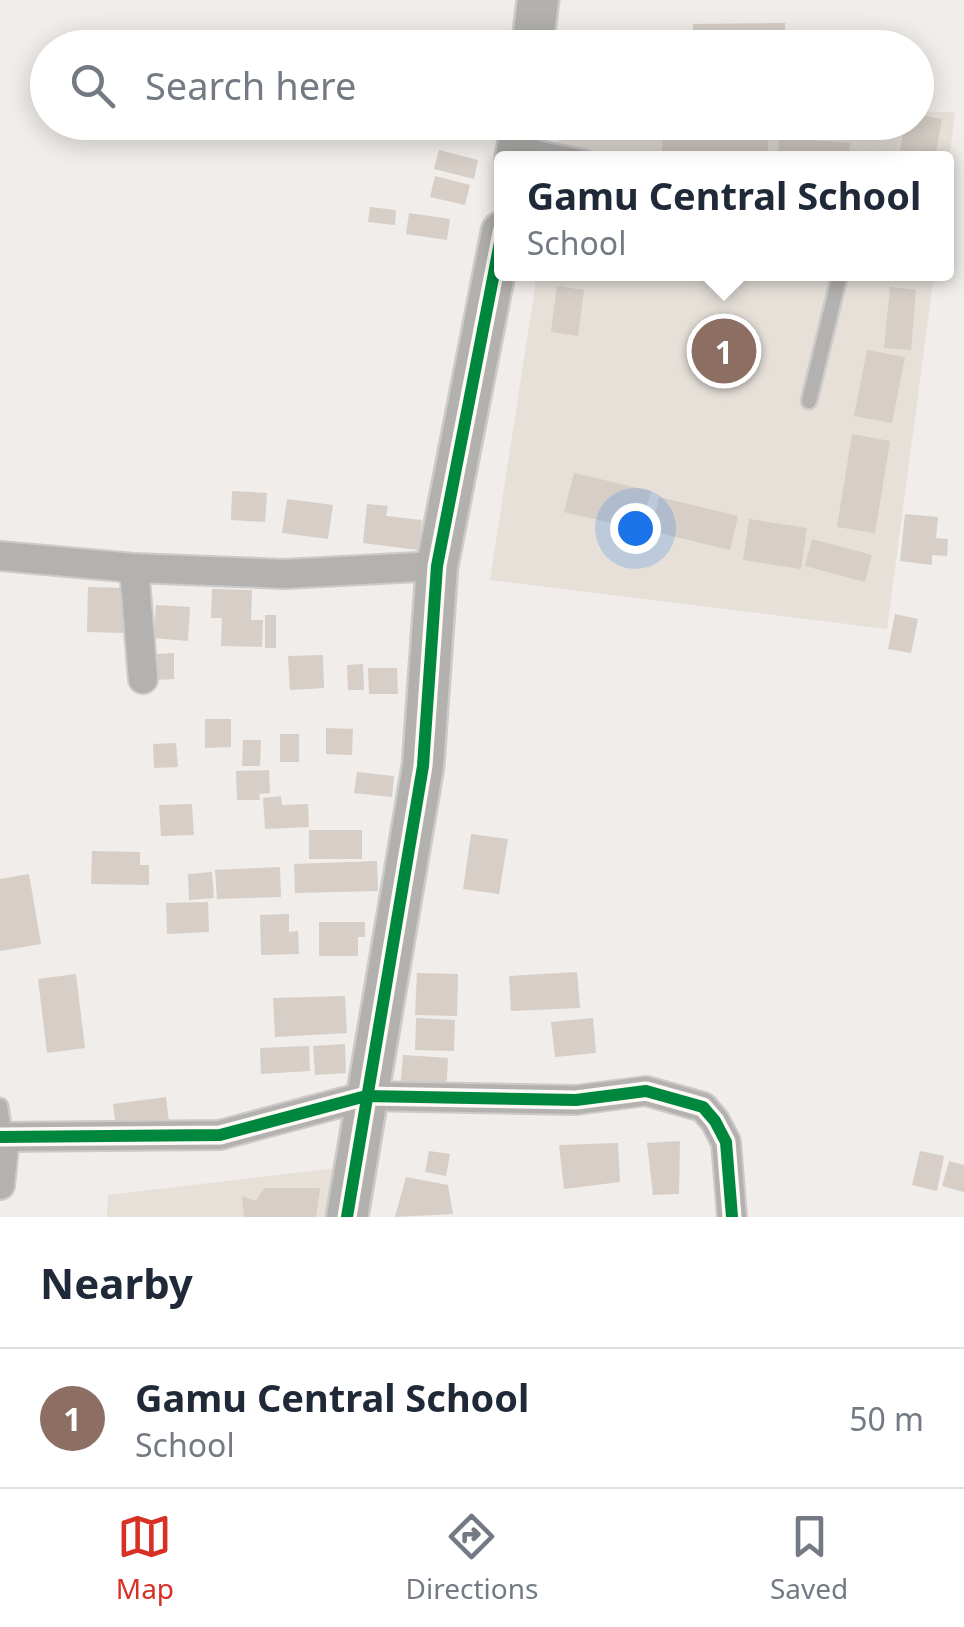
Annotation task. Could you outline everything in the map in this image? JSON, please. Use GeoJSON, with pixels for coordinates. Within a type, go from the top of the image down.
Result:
{"type":"FeatureCollection","features":[{"type":"Feature","properties":{"kind":"street"},"geometry":{"type":"LineString","coordinates":[[534,30],[538,0]]}},
{"type":"Feature","properties":{"kind":"street"},"geometry":{"type":"LineString","coordinates":[[346,1217],[423,766],[436,566],[494,272]]}},
{"type":"Feature","properties":{"kind":"street"},"geometry":{"type":"LineString","coordinates":[[0,556],[134,568],[285,574],[436,566]]}},
{"type":"Feature","properties":{"kind":"street"},"geometry":{"type":"LineString","coordinates":[[134,568],[143,680]]}},
{"type":"Feature","properties":{"kind":"street"},"geometry":{"type":"LineString","coordinates":[[0,1185],[3,1137],[220,1135],[366,1096],[576,1100],[646,1090],[703,1107],[715,1121],[726,1142],[732,1217]]}},
{"type":"Feature","properties":{"kind":"lane"},"geometry":{"type":"LineString","coordinates":[[519,142],[556,151]]}},
{"type":"Feature","properties":{"kind":"lane"},"geometry":{"type":"LineString","coordinates":[[809,401],[838,281]]}},
{"type":"Feature","properties":{"kind":"lane"},"geometry":{"type":"LineString","coordinates":[[0,1106],[3,1137]]}},
{"type":"Feature","properties":{"kind":"shaded area"},"geometry":{"type":"Polygon","coordinates":[[[934,112],[955,112],[950,151],[556,151],[558,140],[934,140],[934,112]]]}},
{"type":"Feature","properties":{"kind":"shaded area"},"geometry":{"type":"Polygon","coordinates":[[[536,281],[933,281],[887,629],[490,580],[536,281]]]}},
{"type":"Feature","properties":{"kind":"shaded area"},"geometry":{"type":"Polygon","coordinates":[[[354,1166],[344,1217],[107,1217],[108,1195],[354,1166]]]}},
{"type":"Feature","properties":{"kind":"building"},"geometry":{"type":"Polygon","coordinates":[[[785,23],[785,30],[693,30],[693,24],[785,23]]]}},
{"type":"Feature","properties":{"kind":"building"},"geometry":{"type":"Polygon","coordinates":[[[934,117],[942,119],[936,151],[900,151],[902,140],[934,140],[934,117]]]}},
{"type":"Feature","properties":{"kind":"building"},"geometry":{"type":"Polygon","coordinates":[[[663,140],[768,140],[768,151],[662,151],[663,140]]]}},
{"type":"Feature","properties":{"kind":"building"},"geometry":{"type":"Polygon","coordinates":[[[779,140],[850,143],[849,151],[778,151],[779,140]]]}},
{"type":"Feature","properties":{"kind":"building"},"geometry":{"type":"Polygon","coordinates":[[[439,150],[478,160],[474,179],[434,169],[439,150]]]}},
{"type":"Feature","properties":{"kind":"building"},"geometry":{"type":"Polygon","coordinates":[[[435,176],[470,185],[465,205],[430,197],[435,176]]]}},
{"type":"Feature","properties":{"kind":"building"},"geometry":{"type":"Polygon","coordinates":[[[370,207],[396,210],[395,225],[368,222],[370,207]]]}},
{"type":"Feature","properties":{"kind":"building"},"geometry":{"type":"Polygon","coordinates":[[[409,213],[450,219],[447,240],[406,234],[409,213]]]}},
{"type":"Feature","properties":{"kind":"building"},"geometry":{"type":"Polygon","coordinates":[[[557,286],[584,290],[578,336],[551,332],[557,286]]]}},
{"type":"Feature","properties":{"kind":"building"},"geometry":{"type":"Polygon","coordinates":[[[890,287],[916,290],[911,350],[884,348],[890,287]]]}},
{"type":"Feature","properties":{"kind":"building"},"geometry":{"type":"Polygon","coordinates":[[[867,350],[905,357],[892,423],[854,416],[867,350]]]}},
{"type":"Feature","properties":{"kind":"building"},"geometry":{"type":"Polygon","coordinates":[[[852,434],[890,441],[875,533],[837,527],[852,434]]]}},
{"type":"Feature","properties":{"kind":"building"},"geometry":{"type":"Polygon","coordinates":[[[574,473],[651,491],[641,530],[564,512],[574,473]]]}},
{"type":"Feature","properties":{"kind":"building"},"geometry":{"type":"Polygon","coordinates":[[[232,491],[267,493],[265,522],[231,520],[232,491]]]}},
{"type":"Feature","properties":{"kind":"building"},"geometry":{"type":"Polygon","coordinates":[[[659,497],[738,516],[730,550],[651,531],[659,497]]]}},
{"type":"Feature","properties":{"kind":"building"},"geometry":{"type":"Polygon","coordinates":[[[287,499],[333,505],[328,539],[282,533],[287,499]]]}},
{"type":"Feature","properties":{"kind":"building"},"geometry":{"type":"Polygon","coordinates":[[[367,504],[388,506],[386,516],[422,520],[418,550],[363,543],[367,504]]]}},
{"type":"Feature","properties":{"kind":"building"},"geometry":{"type":"Polygon","coordinates":[[[905,514],[938,517],[936,538],[948,539],[947,556],[932,555],[932,565],[900,561],[905,514]]]}},
{"type":"Feature","properties":{"kind":"building"},"geometry":{"type":"Polygon","coordinates":[[[749,519],[807,528],[801,569],[743,560],[749,519]]]}},
{"type":"Feature","properties":{"kind":"building"},"geometry":{"type":"Polygon","coordinates":[[[812,539],[872,555],[865,582],[805,566],[812,539]]]}},
{"type":"Feature","properties":{"kind":"building"},"geometry":{"type":"Polygon","coordinates":[[[88,587],[126,588],[125,633],[87,632],[88,587]]]}},
{"type":"Feature","properties":{"kind":"building"},"geometry":{"type":"Polygon","coordinates":[[[212,589],[252,590],[251,620],[263,620],[262,647],[221,646],[222,618],[211,618],[212,589]]]}},
{"type":"Feature","properties":{"kind":"building"},"geometry":{"type":"Polygon","coordinates":[[[156,605],[190,607],[188,641],[153,638],[156,605]]]}},
{"type":"Feature","properties":{"kind":"building"},"geometry":{"type":"Polygon","coordinates":[[[895,614],[918,619],[911,653],[888,649],[895,614]]]}},
{"type":"Feature","properties":{"kind":"building"},"geometry":{"type":"Polygon","coordinates":[[[265,615],[276,615],[276,648],[265,648],[265,615]]]}},
{"type":"Feature","properties":{"kind":"building"},"geometry":{"type":"Polygon","coordinates":[[[174,653],[174,679],[156,680],[155,654],[174,653]]]}},
{"type":"Feature","properties":{"kind":"building"},"geometry":{"type":"Polygon","coordinates":[[[323,655],[324,688],[290,690],[288,656],[323,655]]]}},
{"type":"Feature","properties":{"kind":"building"},"geometry":{"type":"Polygon","coordinates":[[[363,664],[364,690],[348,690],[347,665],[363,664]]]}},
{"type":"Feature","properties":{"kind":"building"},"geometry":{"type":"Polygon","coordinates":[[[368,668],[397,668],[398,694],[369,694],[368,668]]]}},
{"type":"Feature","properties":{"kind":"building"},"geometry":{"type":"Polygon","coordinates":[[[205,719],[231,719],[231,747],[205,748],[205,719]]]}},
{"type":"Feature","properties":{"kind":"building"},"geometry":{"type":"Polygon","coordinates":[[[326,728],[353,729],[352,755],[326,754],[326,728]]]}},
{"type":"Feature","properties":{"kind":"building"},"geometry":{"type":"Polygon","coordinates":[[[280,734],[299,734],[299,762],[280,762],[280,734]]]}},
{"type":"Feature","properties":{"kind":"building"},"geometry":{"type":"Polygon","coordinates":[[[243,740],[261,740],[260,766],[242,766],[243,740]]]}},
{"type":"Feature","properties":{"kind":"building"},"geometry":{"type":"Polygon","coordinates":[[[176,743],[178,767],[154,768],[153,744],[176,743]]]}},
{"type":"Feature","properties":{"kind":"building"},"geometry":{"type":"Polygon","coordinates":[[[269,770],[270,793],[259,794],[260,800],[237,800],[236,771],[269,770]]]}},
{"type":"Feature","properties":{"kind":"building"},"geometry":{"type":"Polygon","coordinates":[[[357,772],[394,776],[392,797],[354,793],[357,772]]]}},
{"type":"Feature","properties":{"kind":"building"},"geometry":{"type":"Polygon","coordinates":[[[281,796],[282,805],[308,804],[309,827],[265,829],[263,798],[281,796]]]}},
{"type":"Feature","properties":{"kind":"building"},"geometry":{"type":"Polygon","coordinates":[[[192,804],[194,835],[161,836],[159,805],[192,804]]]}},
{"type":"Feature","properties":{"kind":"building"},"geometry":{"type":"Polygon","coordinates":[[[309,830],[362,830],[362,859],[309,859],[309,830]]]}},
{"type":"Feature","properties":{"kind":"building"},"geometry":{"type":"Polygon","coordinates":[[[471,834],[508,839],[499,894],[463,889],[471,834]]]}},
{"type":"Feature","properties":{"kind":"building"},"geometry":{"type":"Polygon","coordinates":[[[92,851],[140,852],[140,865],[149,865],[149,885],[91,884],[92,851]]]}},
{"type":"Feature","properties":{"kind":"building"},"geometry":{"type":"Polygon","coordinates":[[[377,861],[378,891],[295,893],[294,864],[377,861]]]}},
{"type":"Feature","properties":{"kind":"building"},"geometry":{"type":"Polygon","coordinates":[[[280,867],[281,897],[217,899],[215,870],[280,867]]]}},
{"type":"Feature","properties":{"kind":"building"},"geometry":{"type":"Polygon","coordinates":[[[212,872],[214,898],[189,900],[188,874],[212,872]]]}},
{"type":"Feature","properties":{"kind":"building"},"geometry":{"type":"Polygon","coordinates":[[[29,874],[41,944],[0,951],[0,879],[29,874]]]}},
{"type":"Feature","properties":{"kind":"building"},"geometry":{"type":"Polygon","coordinates":[[[208,902],[209,932],[167,934],[166,903],[208,902]]]}},
{"type":"Feature","properties":{"kind":"building"},"geometry":{"type":"Polygon","coordinates":[[[289,914],[289,932],[298,931],[299,954],[261,955],[260,915],[289,914]]]}},
{"type":"Feature","properties":{"kind":"building"},"geometry":{"type":"Polygon","coordinates":[[[319,922],[365,922],[365,937],[358,937],[358,956],[319,956],[319,922]]]}},
{"type":"Feature","properties":{"kind":"building"},"geometry":{"type":"Polygon","coordinates":[[[577,972],[580,1008],[511,1011],[509,976],[577,972]]]}},
{"type":"Feature","properties":{"kind":"building"},"geometry":{"type":"Polygon","coordinates":[[[417,973],[458,974],[457,1016],[415,1015],[417,973]]]}},
{"type":"Feature","properties":{"kind":"building"},"geometry":{"type":"Polygon","coordinates":[[[76,974],[85,1048],[47,1053],[38,979],[76,974]]]}},
{"type":"Feature","properties":{"kind":"building"},"geometry":{"type":"Polygon","coordinates":[[[345,996],[347,1033],[275,1037],[273,998],[345,996]]]}},
{"type":"Feature","properties":{"kind":"building"},"geometry":{"type":"Polygon","coordinates":[[[416,1018],[455,1020],[454,1051],[415,1050],[416,1018]]]}},
{"type":"Feature","properties":{"kind":"building"},"geometry":{"type":"Polygon","coordinates":[[[593,1018],[596,1053],[555,1057],[551,1022],[593,1018]]]}},
{"type":"Feature","properties":{"kind":"building"},"geometry":{"type":"Polygon","coordinates":[[[345,1044],[346,1073],[315,1075],[313,1046],[345,1044]]]}},
{"type":"Feature","properties":{"kind":"building"},"geometry":{"type":"Polygon","coordinates":[[[309,1046],[310,1071],[261,1074],[260,1048],[309,1046]]]}},
{"type":"Feature","properties":{"kind":"building"},"geometry":{"type":"Polygon","coordinates":[[[403,1055],[448,1058],[446,1092],[400,1089],[403,1055]]]}},
{"type":"Feature","properties":{"kind":"building"},"geometry":{"type":"Polygon","coordinates":[[[166,1097],[170,1130],[117,1136],[113,1104],[166,1097]]]}},
{"type":"Feature","properties":{"kind":"building"},"geometry":{"type":"Polygon","coordinates":[[[680,1141],[679,1194],[653,1195],[647,1143],[680,1141]]]}},
{"type":"Feature","properties":{"kind":"building"},"geometry":{"type":"Polygon","coordinates":[[[618,1143],[620,1182],[564,1189],[559,1145],[618,1143]]]}},
{"type":"Feature","properties":{"kind":"building"},"geometry":{"type":"Polygon","coordinates":[[[429,1151],[450,1154],[446,1176],[425,1172],[429,1151]]]}},
{"type":"Feature","properties":{"kind":"building"},"geometry":{"type":"Polygon","coordinates":[[[920,1151],[944,1156],[937,1191],[912,1185],[920,1151]]]}},
{"type":"Feature","properties":{"kind":"building"},"geometry":{"type":"Polygon","coordinates":[[[949,1161],[964,1165],[964,1192],[942,1186],[949,1161]]]}},
{"type":"Feature","properties":{"kind":"building"},"geometry":{"type":"Polygon","coordinates":[[[406,1177],[448,1185],[453,1214],[395,1217],[406,1177]]]}},
{"type":"Feature","properties":{"kind":"building"},"geometry":{"type":"Polygon","coordinates":[[[264,1188],[320,1188],[316,1217],[244,1217],[242,1196],[256,1201],[264,1188]]]}},
{"type":"Feature","properties":{"kind":"cycle path"},"geometry":{"type":"LineString","coordinates":[[347,1217],[423,766],[437,566],[494,273]]}},
{"type":"Feature","properties":{"kind":"cycle path"},"geometry":{"type":"LineString","coordinates":[[0,1137],[220,1135],[366,1096],[576,1100],[646,1091],[703,1107],[715,1121],[726,1142],[732,1217]]}},
{"type":"Feature","properties":{"kind":"place","name":"Gamu Central School"},"geometry":{"type":"Point","coordinates":[724,351]}}]}
